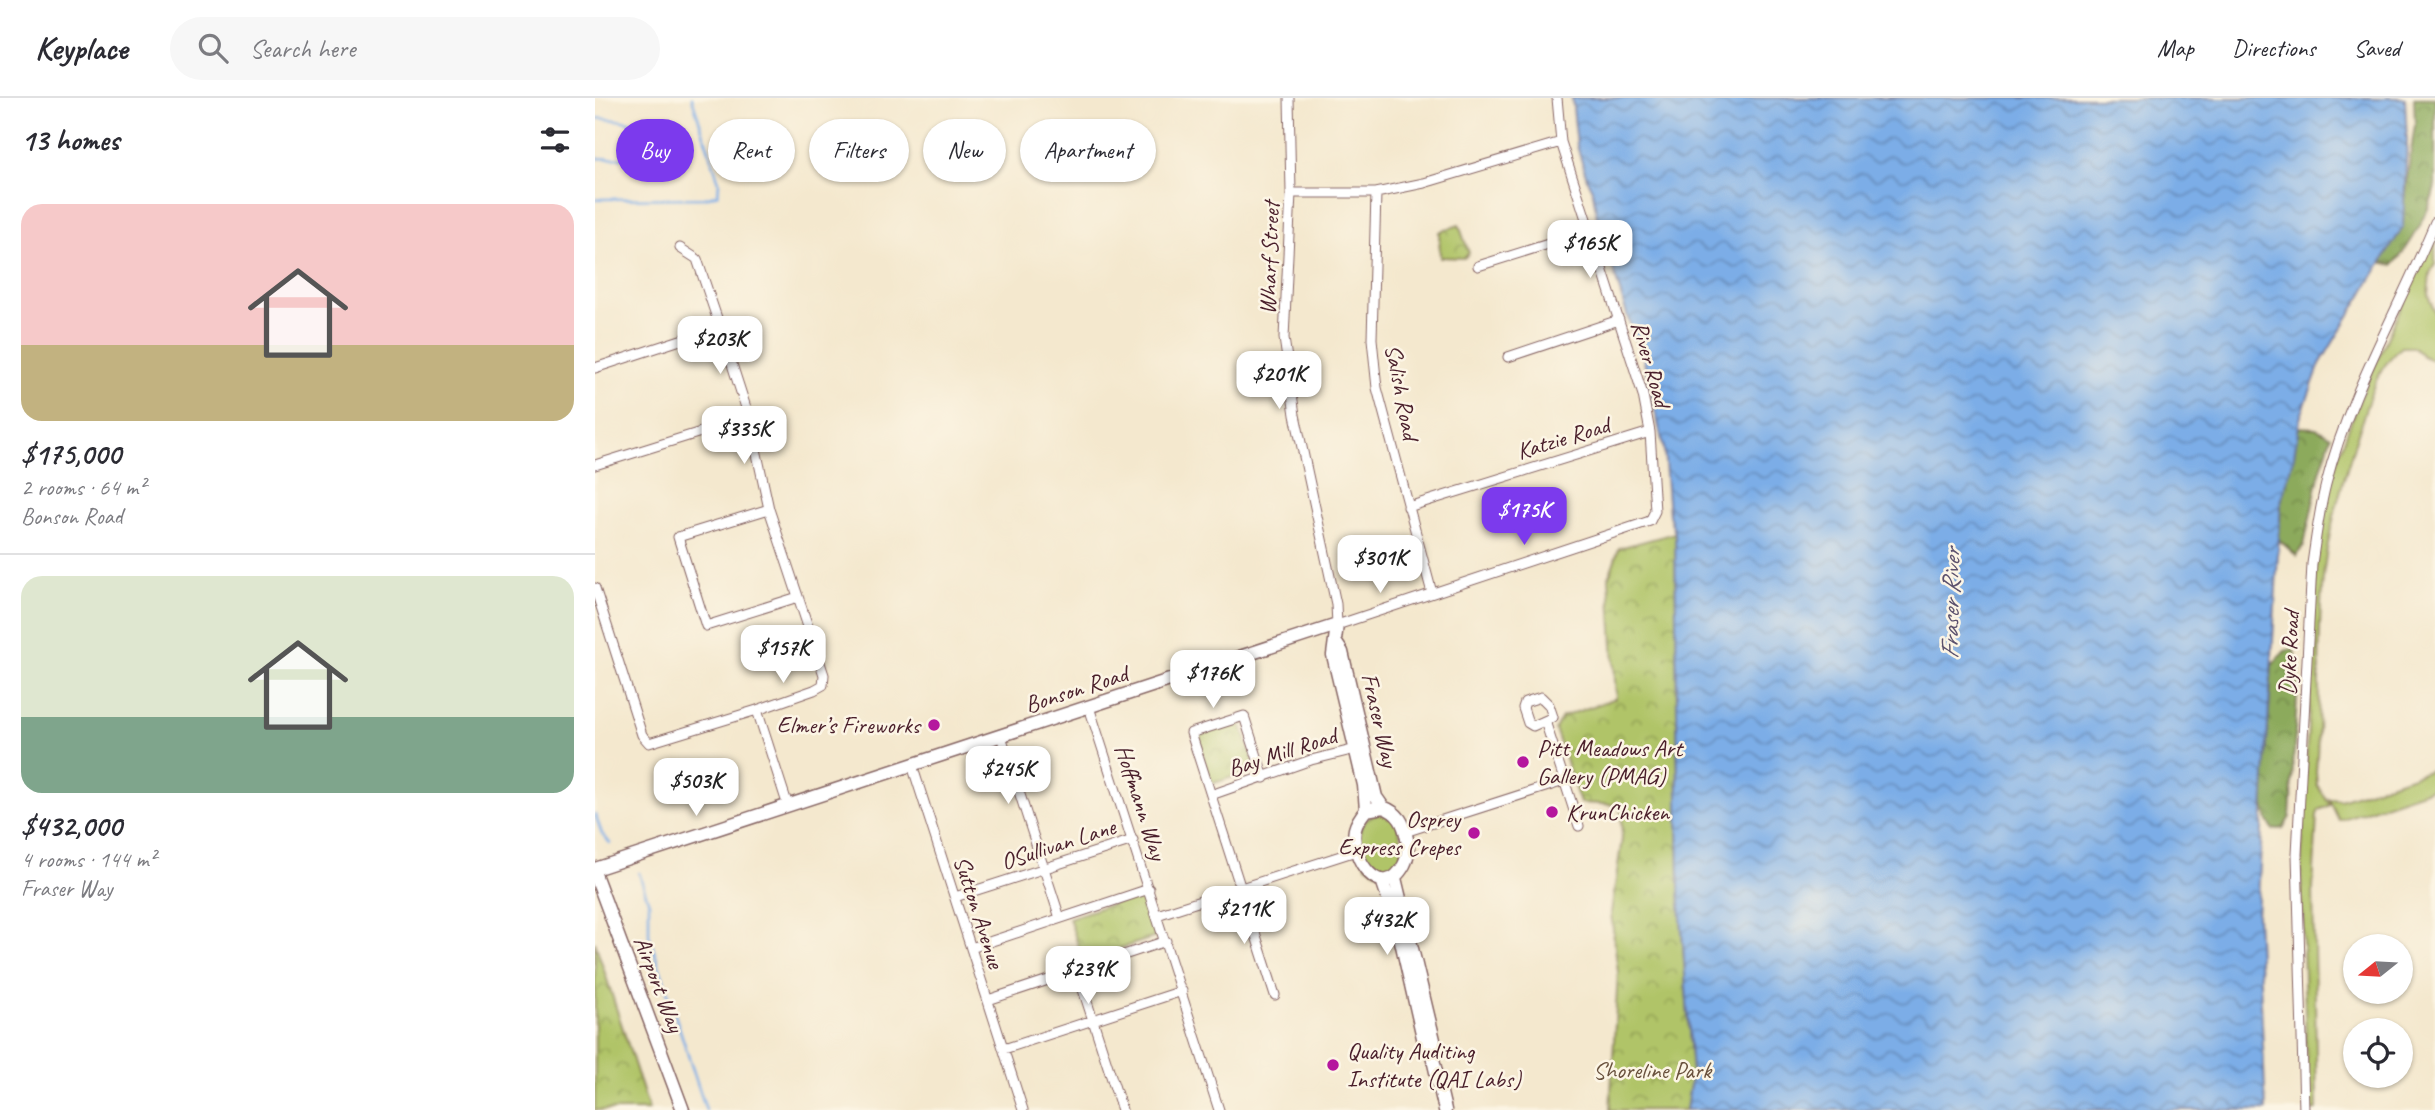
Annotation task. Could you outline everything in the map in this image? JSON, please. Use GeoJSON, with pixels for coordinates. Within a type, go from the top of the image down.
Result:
{"type":"FeatureCollection","features":[{"type":"Feature","properties":{"kind":"street","name":"Wharf Street"},"geometry":{"type":"LineString","coordinates":[[1289,98],[1291,193],[1285,338],[1288,374],[1337,625]]}},
{"type":"Feature","properties":{"kind":"street","name":"River Road"},"geometry":{"type":"LineString","coordinates":[[1557,98],[1561,142],[1637,373],[1650,432],[1655,511],[1650,521]]}},
{"type":"Feature","properties":{"kind":"street"},"geometry":{"type":"LineString","coordinates":[[1291,193],[1376,193],[1424,183],[1561,142]]}},
{"type":"Feature","properties":{"kind":"street","name":"Salish Road"},"geometry":{"type":"LineString","coordinates":[[1376,193],[1371,339],[1381,408],[1432,593]]}},
{"type":"Feature","properties":{"kind":"street","name":"Dyke Road"},"geometry":{"type":"LineString","coordinates":[[2304,1110],[2298,854],[2312,564],[2317,525],[2326,483],[2347,418],[2435,222]]}},
{"type":"Feature","properties":{"kind":"street"},"geometry":{"type":"LineString","coordinates":[[1478,266],[1590,231]]}},
{"type":"Feature","properties":{"kind":"street"},"geometry":{"type":"LineString","coordinates":[[595,588],[646,741],[652,743],[757,710],[823,685],[824,675],[769,509],[749,417],[720,327],[697,259],[680,248]]}},
{"type":"Feature","properties":{"kind":"street"},"geometry":{"type":"LineString","coordinates":[[1508,357],[1619,320]]}},
{"type":"Feature","properties":{"kind":"street"},"geometry":{"type":"LineString","coordinates":[[595,368],[720,327]]}},
{"type":"Feature","properties":{"kind":"street"},"geometry":{"type":"LineString","coordinates":[[595,466],[749,417]]}},
{"type":"Feature","properties":{"kind":"street","name":"Katzie Road"},"geometry":{"type":"LineString","coordinates":[[1408,507],[1650,432]]}},
{"type":"Feature","properties":{"kind":"street"},"geometry":{"type":"LineString","coordinates":[[769,509],[678,537],[706,626],[798,597]]}},
{"type":"Feature","properties":{"kind":"street","name":"Bonson Road"},"geometry":{"type":"LineString","coordinates":[[595,871],[1650,521]]}},
{"type":"Feature","properties":{"kind":"street","name":"Fraser Way"},"geometry":{"type":"LineString","coordinates":[[1337,625],[1336,643],[1342,652],[1360,748],[1366,810]]}},
{"type":"Feature","properties":{"kind":"street","name":"Hoffmann Way"},"geometry":{"type":"LineString","coordinates":[[1089,707],[1219,1110]]}},
{"type":"Feature","properties":{"kind":"street"},"geometry":{"type":"LineString","coordinates":[[757,710],[788,806]]}},
{"type":"Feature","properties":{"kind":"street"},"geometry":{"type":"LineString","coordinates":[[1263,778],[1244,716],[1191,733],[1276,995]]}},
{"type":"Feature","properties":{"kind":"street"},"geometry":{"type":"LineString","coordinates":[[1545,721],[1579,826]]}},
{"type":"Feature","properties":{"kind":"street"},"geometry":{"type":"LineString","coordinates":[[1001,736],[1060,918]]}},
{"type":"Feature","properties":{"kind":"street","name":"Fraser Way"},"geometry":{"type":"LineString","coordinates":[[1360,748],[1376,797],[1383,807]]}},
{"type":"Feature","properties":{"kind":"street","name":"Bay Mill Road"},"geometry":{"type":"LineString","coordinates":[[1212,795],[1311,760],[1360,748]]}},
{"type":"Feature","properties":{"kind":"street","name":"Sutton Avenue"},"geometry":{"type":"LineString","coordinates":[[912,765],[1023,1110]]}},
{"type":"Feature","properties":{"kind":"street"},"geometry":{"type":"LineString","coordinates":[[1405,832],[1564,781]]}},
{"type":"Feature","properties":{"kind":"street"},"geometry":{"type":"LineString","coordinates":[[1383,807],[1398,815],[1405,832],[1408,855],[1388,879],[1365,871],[1356,851],[1355,830],[1366,810],[1383,807]]}},
{"type":"Feature","properties":{"kind":"street","name":"OSullivan Lane"},"geometry":{"type":"LineString","coordinates":[[954,897],[1133,840]]}},
{"type":"Feature","properties":{"kind":"street"},"geometry":{"type":"LineString","coordinates":[[1157,915],[1356,851]]}},
{"type":"Feature","properties":{"kind":"street","name":"Airport Way"},"geometry":{"type":"LineString","coordinates":[[595,871],[683,1110]]}},
{"type":"Feature","properties":{"kind":"street"},"geometry":{"type":"LineString","coordinates":[[1388,879],[1434,1040],[1432,1055],[1445,1110]]}},
{"type":"Feature","properties":{"kind":"street"},"geometry":{"type":"LineString","coordinates":[[971,948],[1149,889]]}},
{"type":"Feature","properties":{"kind":"street"},"geometry":{"type":"LineString","coordinates":[[988,1000],[1166,941]]}},
{"type":"Feature","properties":{"kind":"street"},"geometry":{"type":"LineString","coordinates":[[1077,971],[1122,1110]]}},
{"type":"Feature","properties":{"kind":"street"},"geometry":{"type":"LineString","coordinates":[[1004,1049],[1182,991]]}},
{"type":"Feature","properties":{"kind":"green space"},"geometry":{"type":"Polygon","coordinates":[[[2414,98],[2435,98],[2435,185],[2419,228],[2393,265],[2380,262],[2404,199],[2415,125],[2414,98]]]}},
{"type":"Feature","properties":{"kind":"green space"},"geometry":{"type":"Polygon","coordinates":[[[1459,225],[1469,253],[1464,258],[1440,257],[1439,232],[1459,225]]]}},
{"type":"Feature","properties":{"kind":"green space"},"geometry":{"type":"Polygon","coordinates":[[[2435,232],[2435,264],[2430,273],[2428,295],[2435,314],[2435,361],[2422,356],[2413,347],[2402,347],[2386,363],[2380,374],[2366,407],[2341,489],[2324,570],[2316,771],[2317,785],[2330,805],[2319,810],[2317,815],[2313,888],[2317,1110],[2308,1110],[2301,876],[2316,559],[2326,493],[2340,451],[2358,403],[2435,232]]]}},
{"type":"Feature","properties":{"kind":"green space"},"geometry":{"type":"Polygon","coordinates":[[[2298,427],[2316,428],[2331,436],[2304,545],[2297,556],[2279,540],[2281,502],[2298,427]]]}},
{"type":"Feature","properties":{"kind":"green space","name":"Shoreline Park"},"geometry":{"type":"Polygon","coordinates":[[[1675,533],[1679,889],[1692,1073],[1686,1110],[1610,1110],[1618,972],[1611,913],[1622,839],[1621,805],[1580,803],[1555,729],[1562,717],[1616,698],[1609,577],[1619,548],[1675,533]]]}},
{"type":"Feature","properties":{"kind":"green space"},"geometry":{"type":"Polygon","coordinates":[[[2293,649],[2299,665],[2290,817],[2283,828],[2273,830],[2263,801],[2272,665],[2285,651],[2293,649]]]}},
{"type":"Feature","properties":{"kind":"green space"},"geometry":{"type":"Polygon","coordinates":[[[1240,721],[1256,769],[1212,784],[1196,736],[1240,721]]]}},
{"type":"Feature","properties":{"kind":"green space"},"geometry":{"type":"Polygon","coordinates":[[[2435,769],[2435,788],[2339,820],[2329,799],[2340,800],[2435,769]]]}},
{"type":"Feature","properties":{"kind":"green space"},"geometry":{"type":"Polygon","coordinates":[[[1384,813],[1395,817],[1401,835],[1402,852],[1397,864],[1379,872],[1366,865],[1360,832],[1366,820],[1384,813]]]}},
{"type":"Feature","properties":{"kind":"green space"},"geometry":{"type":"Polygon","coordinates":[[[1142,894],[1156,937],[1083,960],[1069,918],[1142,894]]]}},
{"type":"Feature","properties":{"kind":"green space"},"geometry":{"type":"Polygon","coordinates":[[[595,942],[649,1110],[595,1110],[595,942]]]}},
{"type":"Feature","properties":{"kind":"water","name":"Fraser River"},"geometry":{"type":"Polygon","coordinates":[[[1572,98],[2405,98],[2407,142],[2403,227],[2320,364],[2300,419],[2293,462],[2281,502],[2257,916],[2266,1110],[1686,1110],[1692,1073],[1679,890],[1675,533],[1669,515],[1664,449],[1641,348],[1634,337],[1597,218],[1593,192],[1577,146],[1572,98]]]}},
{"type":"Feature","properties":{"kind":"waterway"},"geometry":{"type":"LineString","coordinates":[[595,199],[705,198],[718,194],[719,182],[692,98]]}},
{"type":"Feature","properties":{"kind":"waterway"},"geometry":{"type":"LineString","coordinates":[[595,118],[634,124],[654,137],[648,152],[622,158],[595,158]]}},
{"type":"Feature","properties":{"kind":"waterway"},"geometry":{"type":"LineString","coordinates":[[595,814],[602,834],[610,843]]}},
{"type":"Feature","properties":{"kind":"waterway"},"geometry":{"type":"LineString","coordinates":[[639,873],[649,903],[649,935],[706,1110]]}},
{"type":"Feature","properties":{"kind":"place","name":"Elmer’s Fireworks"},"geometry":{"type":"Point","coordinates":[934,725]}},
{"type":"Feature","properties":{"kind":"place","name":"Pitt Meadows Art Gallery (PMAG)"},"geometry":{"type":"Point","coordinates":[1523,762]}},
{"type":"Feature","properties":{"kind":"place","name":"KrunChicken"},"geometry":{"type":"Point","coordinates":[1552,812]}},
{"type":"Feature","properties":{"kind":"place","name":"Osprey Express Crepes"},"geometry":{"type":"Point","coordinates":[1474,833]}},
{"type":"Feature","properties":{"kind":"place","name":"Quality Auditing Institute (QAI Labs)"},"geometry":{"type":"Point","coordinates":[1333,1065]}}]}
